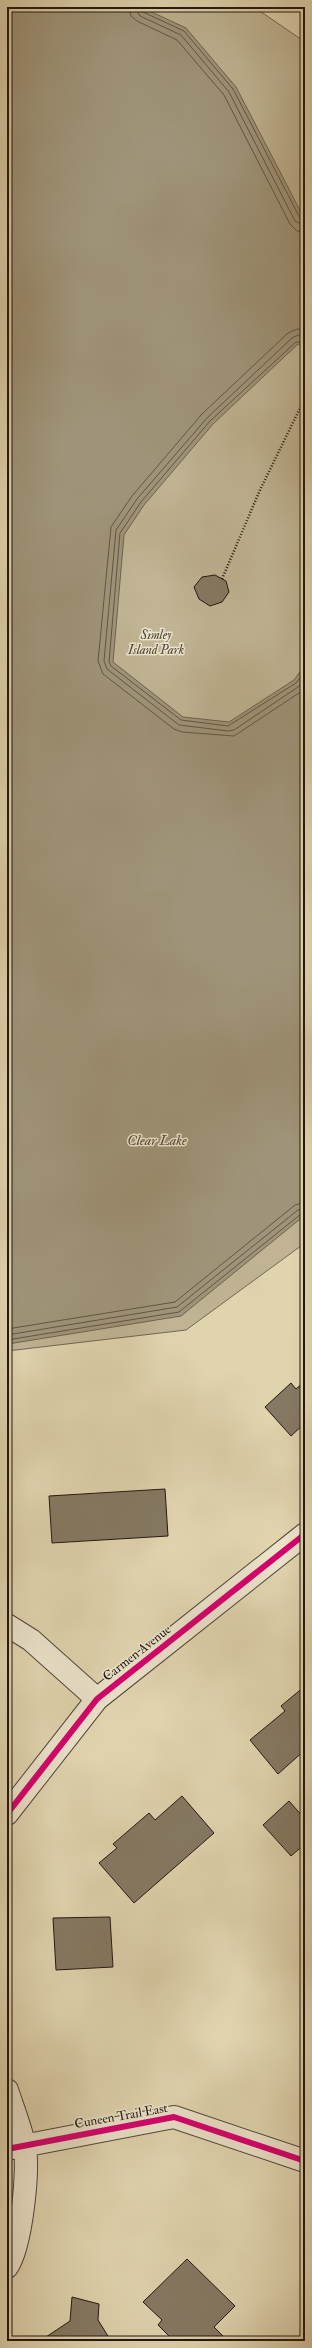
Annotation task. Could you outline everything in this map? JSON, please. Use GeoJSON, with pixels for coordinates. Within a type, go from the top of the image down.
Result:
{"type":"FeatureCollection","features":[{"type":"Feature","properties":{"kind":"street","name":"Carmen Avenue"},"geometry":{"type":"LineString","coordinates":[[7,1814],[97,1699],[305,1534]]}},
{"type":"Feature","properties":{"kind":"street"},"geometry":{"type":"LineString","coordinates":[[7,1626],[31,1640],[97,1699]]}},
{"type":"Feature","properties":{"kind":"street"},"geometry":{"type":"LineString","coordinates":[[7,2090],[24,2200],[19,2236],[7,2267]]}},
{"type":"Feature","properties":{"kind":"street","name":"Cuneen Trail East"},"geometry":{"type":"LineString","coordinates":[[16,2147],[174,2117],[305,2161]]}},
{"type":"Feature","properties":{"kind":"path"},"geometry":{"type":"LineString","coordinates":[[222,579],[260,490],[305,398]]}},
{"type":"Feature","properties":{"kind":"green space","name":"Clear Lake"},"geometry":{"type":"Polygon","coordinates":[[[7,7],[254,7],[305,42],[305,1243],[186,1330],[7,1351],[7,7]]]}},
{"type":"Feature","properties":{"kind":"water","name":"Clear Lake"},"geometry":{"type":"Polygon","coordinates":[[[7,7],[141,7],[186,28],[236,87],[305,220],[305,346],[298,344],[213,424],[144,505],[124,535],[113,662],[183,717],[229,722],[294,680],[305,665],[305,1215],[181,1316],[8,1344],[7,7]]]}},
{"type":"Feature","properties":{"kind":"building"},"geometry":{"type":"Polygon","coordinates":[[[215,575],[226,581],[229,592],[222,602],[210,606],[199,599],[194,587],[202,577],[215,575]]]}},
{"type":"Feature","properties":{"kind":"building"},"geometry":{"type":"Polygon","coordinates":[[[305,1381],[305,1423],[291,1436],[265,1407],[291,1383],[296,1389],[305,1381]]]}},
{"type":"Feature","properties":{"kind":"building"},"geometry":{"type":"Polygon","coordinates":[[[165,1489],[168,1536],[52,1543],[49,1496],[165,1489]]]}},
{"type":"Feature","properties":{"kind":"building"},"geometry":{"type":"Polygon","coordinates":[[[305,1686],[305,1750],[278,1774],[250,1740],[285,1711],[281,1706],[305,1686]]]}},
{"type":"Feature","properties":{"kind":"building"},"geometry":{"type":"Polygon","coordinates":[[[182,1796],[214,1833],[134,1903],[99,1863],[117,1848],[113,1844],[149,1813],[155,1820],[182,1796]]]}},
{"type":"Feature","properties":{"kind":"building"},"geometry":{"type":"Polygon","coordinates":[[[289,1801],[305,1819],[305,1844],[291,1856],[263,1825],[289,1801]]]}},
{"type":"Feature","properties":{"kind":"building"},"geometry":{"type":"Polygon","coordinates":[[[110,1917],[113,1967],[56,1970],[53,1918],[110,1917]]]}},
{"type":"Feature","properties":{"kind":"building"},"geometry":{"type":"Polygon","coordinates":[[[187,2259],[235,2306],[214,2327],[228,2341],[174,2341],[158,2325],[162,2320],[143,2302],[187,2259]]]}},
{"type":"Feature","properties":{"kind":"building"},"geometry":{"type":"Polygon","coordinates":[[[72,2297],[99,2304],[98,2320],[111,2341],[40,2341],[70,2321],[72,2297]]]}},
{"type":"Feature","properties":{"kind":"cycle path"},"geometry":{"type":"LineString","coordinates":[[7,1814],[97,1699],[305,1534]]}},
{"type":"Feature","properties":{"kind":"cycle path"},"geometry":{"type":"LineString","coordinates":[[7,2149],[174,2117],[305,2161]]}},
{"type":"Feature","properties":{"kind":"park label","name":"Simley Island Park"},"geometry":{"type":"Point","coordinates":[156,642]}}]}
